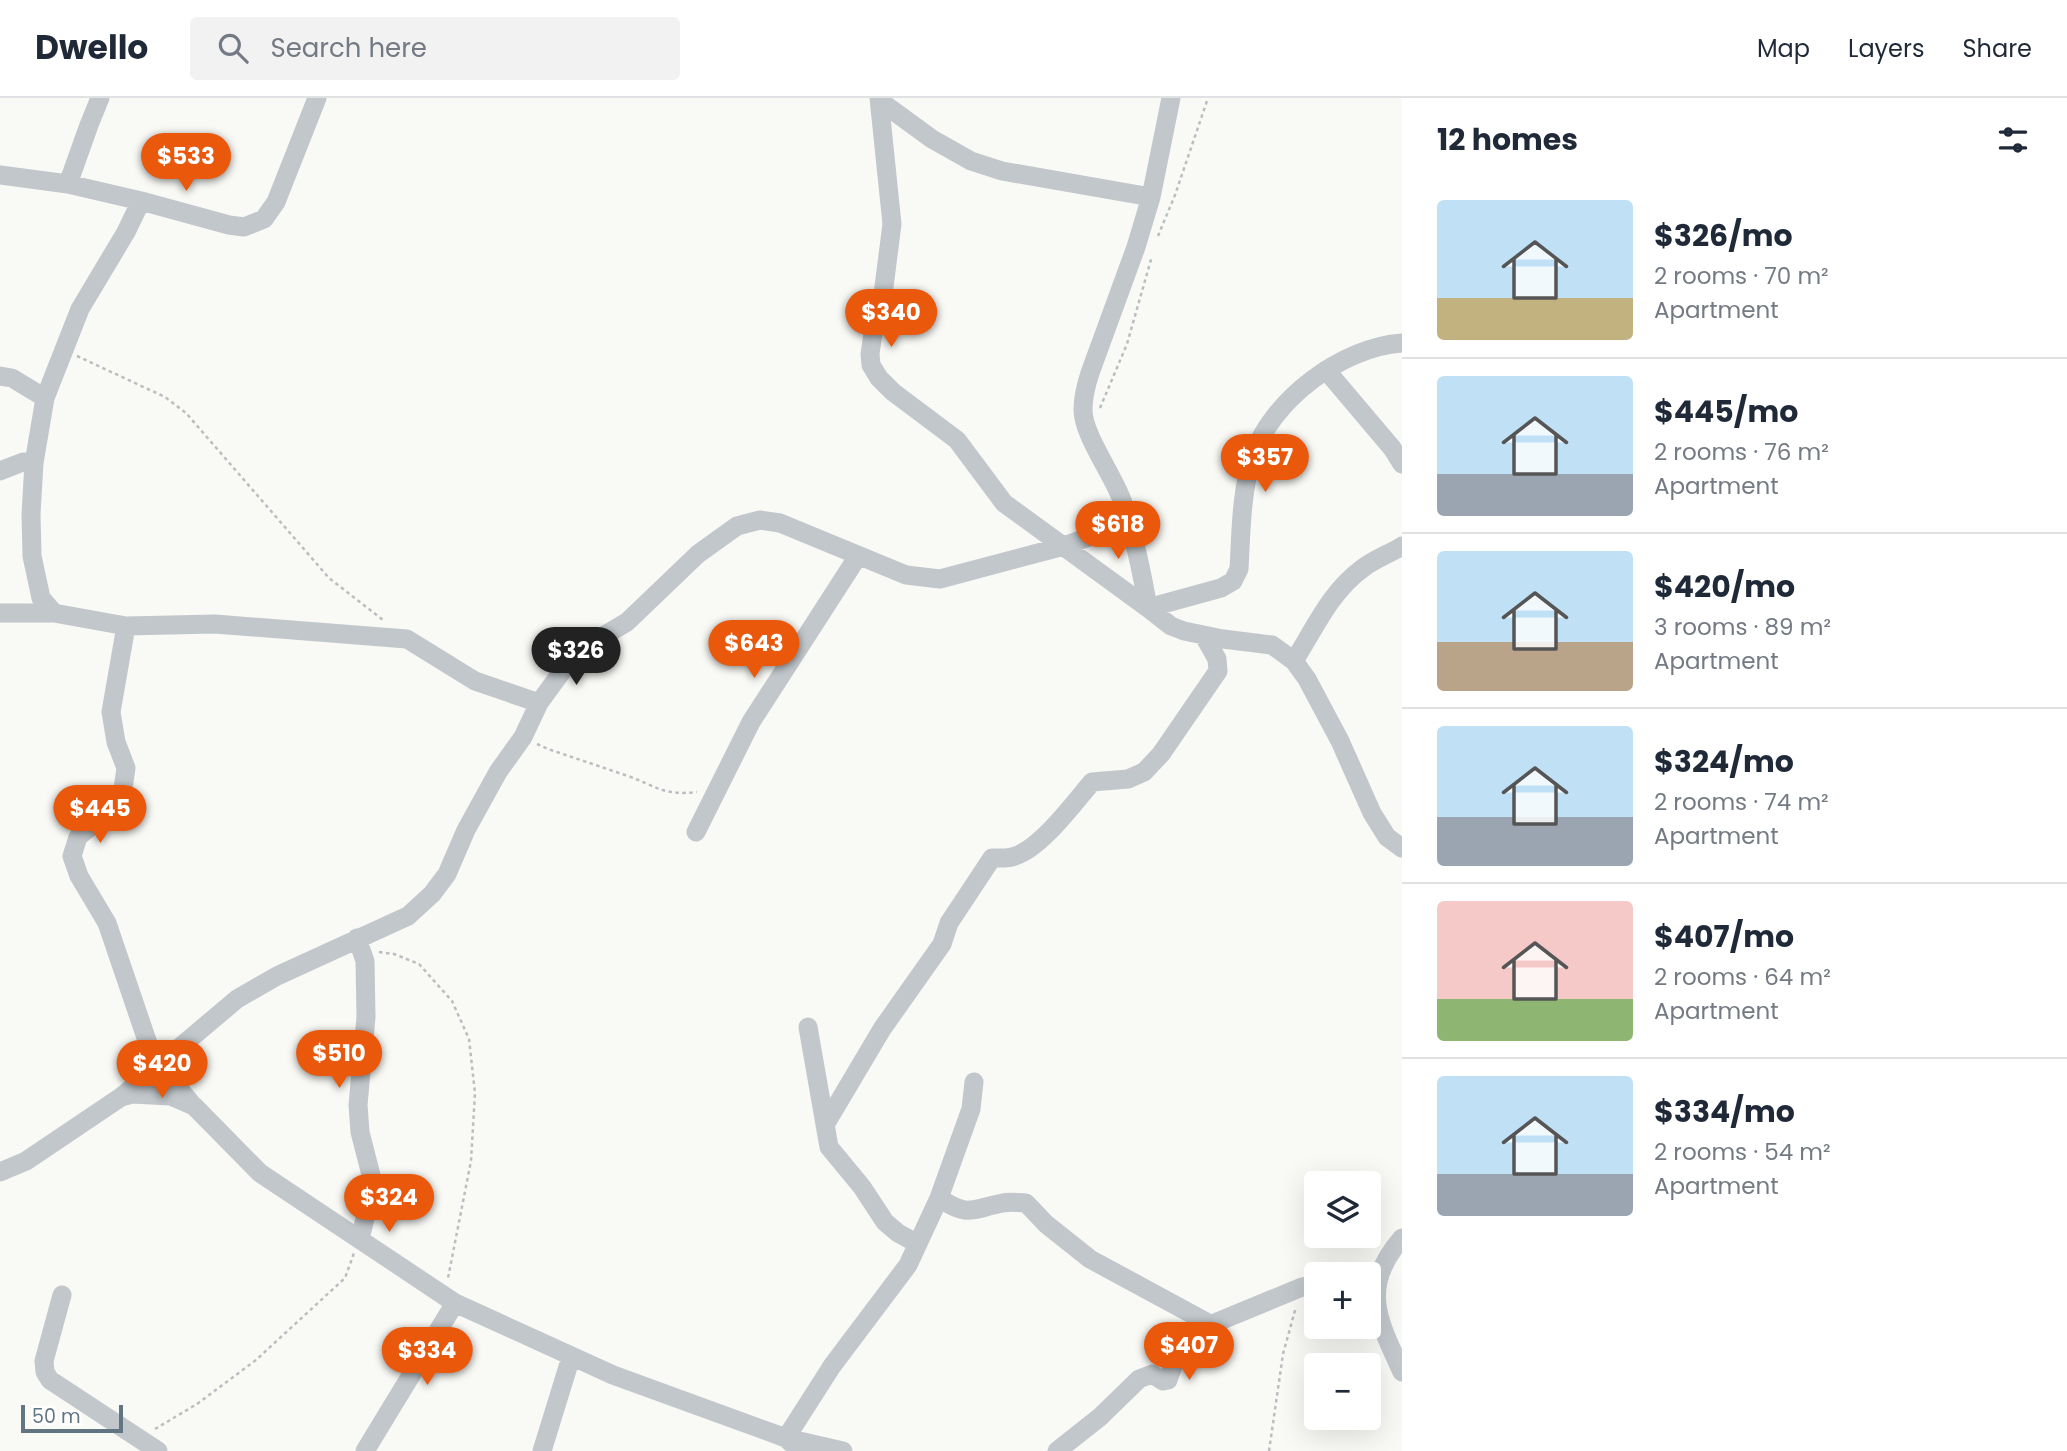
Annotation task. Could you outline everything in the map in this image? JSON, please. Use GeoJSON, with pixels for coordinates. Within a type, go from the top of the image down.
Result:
{"type":"FeatureCollection","features":[{"type":"Feature","properties":{"kind":"street"},"geometry":{"type":"LineString","coordinates":[[68,184],[100,98]]}},
{"type":"Feature","properties":{"kind":"street"},"geometry":{"type":"LineString","coordinates":[[0,175],[68,184],[244,227],[264,219],[276,202],[317,98]]}},
{"type":"Feature","properties":{"kind":"street"},"geometry":{"type":"LineString","coordinates":[[1148,608],[1130,522],[1119,491],[1085,427],[1083,411],[1084,391],[1136,247],[1151,197],[1171,98]]}},
{"type":"Feature","properties":{"kind":"street"},"geometry":{"type":"LineString","coordinates":[[880,99],[932,139],[971,161],[1002,171],[1151,197]]}},
{"type":"Feature","properties":{"kind":"street"},"geometry":{"type":"LineString","coordinates":[[880,99],[892,224],[880,318],[873,333],[870,354],[871,365],[879,378],[893,392],[957,440],[1004,503],[1171,626],[1204,636],[1272,645],[1294,662],[1307,679],[1340,741],[1371,813],[1388,837],[1402,848]]}},
{"type":"Feature","properties":{"kind":"street"},"geometry":{"type":"LineString","coordinates":[[54,613],[41,598],[32,556],[34,463],[45,398],[80,309],[126,232],[141,201]]}},
{"type":"Feature","properties":{"kind":"street"},"geometry":{"type":"LineString","coordinates":[[1148,608],[1221,588],[1233,581],[1239,569],[1245,489],[1252,458],[1259,442],[1286,403],[1326,370],[1366,349],[1402,343]]}},
{"type":"Feature","properties":{"kind":"street"},"geometry":{"type":"LineString","coordinates":[[1326,370],[1392,448],[1402,464]]}},
{"type":"Feature","properties":{"kind":"street"},"geometry":{"type":"LineString","coordinates":[[0,376],[12,377],[45,398]]}},
{"type":"Feature","properties":{"kind":"street"},"geometry":{"type":"LineString","coordinates":[[0,471],[23,462],[34,463]]}},
{"type":"Feature","properties":{"kind":"street"},"geometry":{"type":"LineString","coordinates":[[0,1172],[26,1161],[121,1097],[237,999],[277,976],[359,944],[408,916],[432,894],[447,874],[466,830],[498,772],[523,737],[539,703],[566,666],[590,644],[626,622],[698,554],[737,526],[760,520],[780,523],[906,575],[940,579],[1064,546],[1130,522]]}},
{"type":"Feature","properties":{"kind":"street"},"geometry":{"type":"LineString","coordinates":[[1294,662],[1334,595],[1348,580],[1366,566],[1402,547]]}},
{"type":"Feature","properties":{"kind":"street"},"geometry":{"type":"LineString","coordinates":[[696,832],[751,722],[858,555]]}},
{"type":"Feature","properties":{"kind":"street"},"geometry":{"type":"LineString","coordinates":[[0,613],[54,613],[126,626],[215,624],[407,639],[475,681],[539,703]]}},
{"type":"Feature","properties":{"kind":"street"},"geometry":{"type":"LineString","coordinates":[[126,626],[111,712],[116,742],[126,768],[123,789],[103,816],[78,837],[72,856],[79,876],[107,923],[156,1067],[172,1080],[260,1173],[448,1298],[613,1375],[793,1445],[843,1451]]}},
{"type":"Feature","properties":{"kind":"street"},"geometry":{"type":"LineString","coordinates":[[825,1125],[882,1029],[942,944],[949,923],[992,858],[1015,857],[1031,847],[1052,828],[1092,782],[1128,779],[1144,772],[1161,754],[1218,671],[1217,659],[1204,636]]}},
{"type":"Feature","properties":{"kind":"street"},"geometry":{"type":"LineString","coordinates":[[359,944],[365,961],[366,1017],[358,1105],[360,1132],[371,1175],[370,1198],[360,1239]]}},
{"type":"Feature","properties":{"kind":"street"},"geometry":{"type":"LineString","coordinates":[[808,1027],[830,1147],[886,1222],[898,1233],[918,1244]]}},
{"type":"Feature","properties":{"kind":"street"},"geometry":{"type":"LineString","coordinates":[[793,1445],[832,1366],[908,1265],[939,1198],[971,1110],[974,1082]]}},
{"type":"Feature","properties":{"kind":"street"},"geometry":{"type":"LineString","coordinates":[[121,1097],[132,1094],[171,1096],[194,1106]]}},
{"type":"Feature","properties":{"kind":"street"},"geometry":{"type":"LineString","coordinates":[[939,1198],[956,1209],[965,1211],[980,1210],[1005,1202],[1026,1203],[1046,1224],[1090,1259],[1210,1324]]}},
{"type":"Feature","properties":{"kind":"street"},"geometry":{"type":"LineString","coordinates":[[1381,1268],[1402,1238]]}},
{"type":"Feature","properties":{"kind":"street"},"geometry":{"type":"LineString","coordinates":[[1056,1451],[1100,1418],[1139,1378],[1152,1374],[1163,1381],[1168,1380],[1180,1346],[1193,1332],[1304,1287]]}},
{"type":"Feature","properties":{"kind":"street"},"geometry":{"type":"LineString","coordinates":[[62,1295],[44,1361],[45,1372],[50,1380],[158,1451]]}},
{"type":"Feature","properties":{"kind":"street"},"geometry":{"type":"LineString","coordinates":[[365,1451],[448,1298]]}},
{"type":"Feature","properties":{"kind":"street"},"geometry":{"type":"LineString","coordinates":[[1381,1325],[1402,1372]]}},
{"type":"Feature","properties":{"kind":"street"},"geometry":{"type":"LineString","coordinates":[[542,1451],[571,1357]]}},
{"type":"Feature","properties":{"kind":"path"},"geometry":{"type":"LineString","coordinates":[[1156,240],[1175,195],[1208,98]]}},
{"type":"Feature","properties":{"kind":"path"},"geometry":{"type":"LineString","coordinates":[[1100,408],[1127,344],[1152,253]]}},
{"type":"Feature","properties":{"kind":"path"},"geometry":{"type":"LineString","coordinates":[[65,351],[165,397],[186,413],[328,578],[385,622]]}},
{"type":"Feature","properties":{"kind":"path"},"geometry":{"type":"LineString","coordinates":[[523,737],[548,750],[633,778],[658,790],[682,794],[705,791],[720,785]]}},
{"type":"Feature","properties":{"kind":"path"},"geometry":{"type":"LineString","coordinates":[[359,944],[419,964],[452,1002],[469,1039],[475,1093],[471,1161],[448,1298]]}},
{"type":"Feature","properties":{"kind":"path"},"geometry":{"type":"LineString","coordinates":[[140,1438],[197,1404],[256,1360],[345,1278],[360,1239]]}},
{"type":"Feature","properties":{"kind":"path"},"geometry":{"type":"LineString","coordinates":[[1269,1451],[1283,1354],[1304,1298]]}}]}
